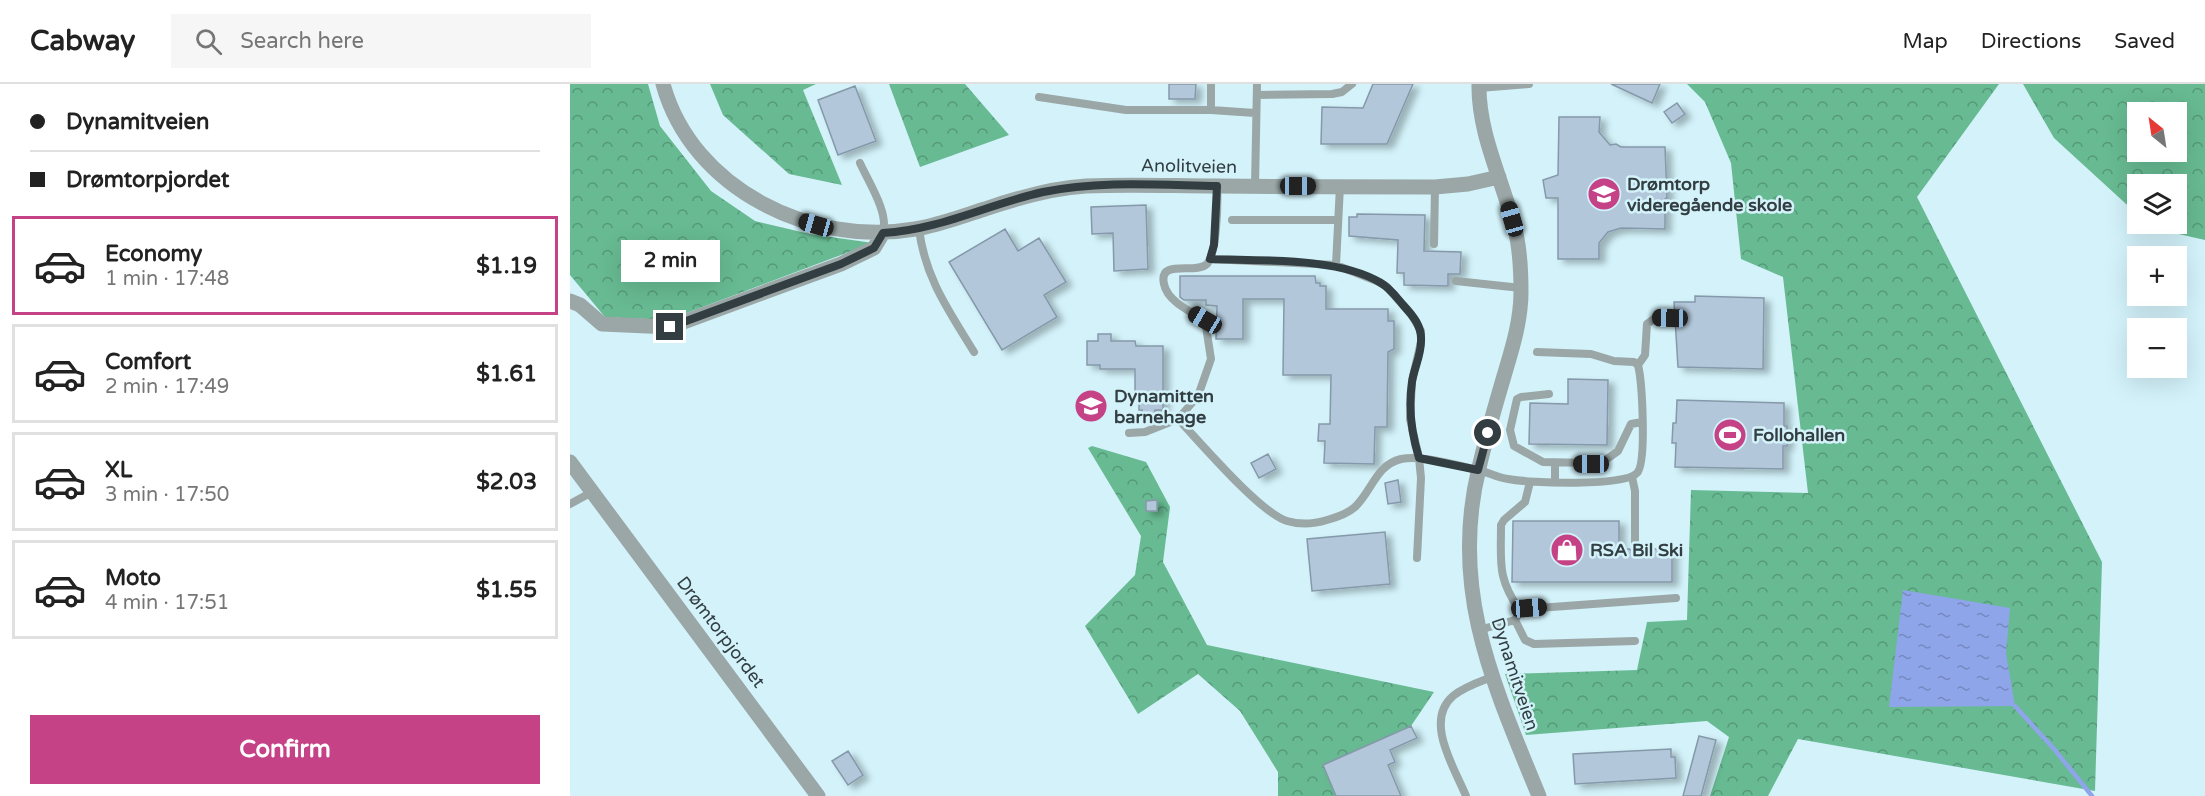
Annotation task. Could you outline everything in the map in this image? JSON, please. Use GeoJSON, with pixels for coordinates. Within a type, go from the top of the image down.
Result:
{"type":"FeatureCollection","features":[{"type":"Feature","properties":{"kind":"street","name":"Anolitveien"},"geometry":{"type":"LineString","coordinates":[[663,84],[680,122],[696,146],[729,181],[750,196],[786,215],[816,225],[843,230],[883,233],[919,229],[1002,203],[1061,189],[1104,185],[1436,187],[1468,184],[1499,177]]}},
{"type":"Feature","properties":{"kind":"street","name":"Dynamitveien"},"geometry":{"type":"LineString","coordinates":[[1479,86],[1486,134],[1518,242],[1521,288],[1515,333],[1478,470],[1471,511],[1469,556],[1471,593],[1478,631],[1492,677],[1539,796]]}},
{"type":"Feature","properties":{"kind":"street"},"geometry":{"type":"LineString","coordinates":[[570,301],[580,305],[602,324],[670,327],[841,264],[874,248],[883,233]]}},
{"type":"Feature","properties":{"kind":"street","name":"Drømtorpjordet"},"geometry":{"type":"LineString","coordinates":[[570,462],[818,796]]}},
{"type":"Feature","properties":{"kind":"lane"},"geometry":{"type":"LineString","coordinates":[[1210,84],[1211,110]]}},
{"type":"Feature","properties":{"kind":"lane"},"geometry":{"type":"LineString","coordinates":[[1255,186],[1257,84]]}},
{"type":"Feature","properties":{"kind":"lane"},"geometry":{"type":"LineString","coordinates":[[1257,95],[1332,94],[1342,92],[1352,84]]}},
{"type":"Feature","properties":{"kind":"lane"},"geometry":{"type":"LineString","coordinates":[[1479,86],[1528,84]]}},
{"type":"Feature","properties":{"kind":"lane"},"geometry":{"type":"LineString","coordinates":[[1039,97],[1126,110],[1211,110],[1255,113]]}},
{"type":"Feature","properties":{"kind":"lane"},"geometry":{"type":"LineString","coordinates":[[860,163],[886,225],[883,233]]}},
{"type":"Feature","properties":{"kind":"lane"},"geometry":{"type":"LineString","coordinates":[[1129,433],[1145,432],[1178,419],[1198,396],[1211,358],[1205,320],[1172,298],[1166,291],[1163,277],[1165,272],[1172,268],[1203,267],[1210,259],[1214,245],[1217,186]]}},
{"type":"Feature","properties":{"kind":"lane"},"geometry":{"type":"LineString","coordinates":[[1336,265],[1340,186]]}},
{"type":"Feature","properties":{"kind":"lane"},"geometry":{"type":"LineString","coordinates":[[1434,244],[1436,187]]}},
{"type":"Feature","properties":{"kind":"lane"},"geometry":{"type":"LineString","coordinates":[[1232,220],[1338,220]]}},
{"type":"Feature","properties":{"kind":"lane"},"geometry":{"type":"LineString","coordinates":[[919,229],[921,251],[930,278],[974,352]]}},
{"type":"Feature","properties":{"kind":"lane"},"geometry":{"type":"LineString","coordinates":[[1210,259],[1336,265],[1387,287],[1418,324],[1421,342],[1412,381],[1410,419],[1421,478],[1418,558]]}},
{"type":"Feature","properties":{"kind":"lane"},"geometry":{"type":"LineString","coordinates":[[1456,281],[1521,288]]}},
{"type":"Feature","properties":{"kind":"lane"},"geometry":{"type":"LineString","coordinates":[[1178,419],[1255,498],[1278,517],[1288,521],[1315,524],[1344,515],[1362,499],[1382,470],[1398,460],[1419,458],[1478,470],[1506,479],[1530,482],[1610,482],[1632,477],[1641,468],[1642,422],[1638,365],[1645,355],[1647,324],[1654,318],[1670,318]]}},
{"type":"Feature","properties":{"kind":"lane"},"geometry":{"type":"LineString","coordinates":[[1538,352],[1591,354],[1614,361],[1634,362],[1638,365]]}},
{"type":"Feature","properties":{"kind":"lane"},"geometry":{"type":"LineString","coordinates":[[1549,394],[1517,399],[1510,430],[1514,446],[1543,462],[1591,464],[1607,459],[1617,451],[1631,424],[1642,422]]}},
{"type":"Feature","properties":{"kind":"lane"},"geometry":{"type":"LineString","coordinates":[[1555,482],[1556,463]]}},
{"type":"Feature","properties":{"kind":"lane"},"geometry":{"type":"LineString","coordinates":[[1632,477],[1635,491],[1635,546]]}},
{"type":"Feature","properties":{"kind":"lane"},"geometry":{"type":"LineString","coordinates":[[1520,611],[1503,581],[1501,525],[1525,502],[1530,482]]}},
{"type":"Feature","properties":{"kind":"lane"},"geometry":{"type":"LineString","coordinates":[[570,504],[592,492]]}},
{"type":"Feature","properties":{"kind":"lane"},"geometry":{"type":"LineString","coordinates":[[1478,631],[1515,620],[1520,611],[1529,608],[1676,598]]}},
{"type":"Feature","properties":{"kind":"lane"},"geometry":{"type":"LineString","coordinates":[[1515,620],[1525,640],[1534,644],[1635,641]]}},
{"type":"Feature","properties":{"kind":"lane"},"geometry":{"type":"LineString","coordinates":[[1466,796],[1442,736],[1440,719],[1445,705],[1452,697],[1492,677]]}},
{"type":"Feature","properties":{"kind":"green space"},"geometry":{"type":"Polygon","coordinates":[[[570,84],[648,84],[660,126],[711,191],[755,221],[810,234],[873,243],[668,320],[605,317],[570,275],[570,84]]]}},
{"type":"Feature","properties":{"kind":"green space"},"geometry":{"type":"Polygon","coordinates":[[[710,84],[816,84],[803,90],[842,185],[789,174],[723,115],[710,84]]]}},
{"type":"Feature","properties":{"kind":"green space"},"geometry":{"type":"Polygon","coordinates":[[[889,84],[965,84],[1009,135],[920,167],[889,84]]]}},
{"type":"Feature","properties":{"kind":"green space"},"geometry":{"type":"Polygon","coordinates":[[[1687,84],[1999,84],[1917,197],[2102,562],[2095,791],[1798,739],[1768,796],[1710,796],[1729,737],[1707,721],[1526,735],[1505,674],[1637,670],[1647,622],[1687,620],[1691,490],[1808,493],[1783,277],[1741,259],[1731,163],[1705,102],[1687,84]]]}},
{"type":"Feature","properties":{"kind":"green space"},"geometry":{"type":"Polygon","coordinates":[[[2023,84],[2205,84],[2205,240],[2178,234],[2187,234],[2187,174],[2127,174],[2127,205],[2054,138],[2023,84]]]}},
{"type":"Feature","properties":{"kind":"green space"},"geometry":{"type":"Polygon","coordinates":[[[1092,446],[1146,462],[1170,507],[1163,562],[1207,645],[1434,692],[1411,726],[1324,765],[1337,796],[1278,796],[1278,772],[1240,711],[1198,674],[1138,714],[1085,626],[1135,575],[1141,536],[1088,448],[1092,446]]]}},
{"type":"Feature","properties":{"kind":"water"},"geometry":{"type":"Polygon","coordinates":[[[1903,590],[2010,608],[2006,653],[2015,706],[1889,707],[1903,590]]]}},
{"type":"Feature","properties":{"kind":"building"},"geometry":{"type":"Polygon","coordinates":[[[1169,84],[1196,84],[1195,99],[1169,99],[1169,84]]]}},
{"type":"Feature","properties":{"kind":"building"},"geometry":{"type":"Polygon","coordinates":[[[1373,84],[1413,84],[1387,144],[1321,144],[1322,107],[1363,108],[1373,84]]]}},
{"type":"Feature","properties":{"kind":"building"},"geometry":{"type":"Polygon","coordinates":[[[1611,84],[1660,84],[1652,103],[1611,84]]]}},
{"type":"Feature","properties":{"kind":"building"},"geometry":{"type":"Polygon","coordinates":[[[855,86],[876,141],[838,155],[818,100],[855,86]]]}},
{"type":"Feature","properties":{"kind":"building"},"geometry":{"type":"Polygon","coordinates":[[[1677,103],[1685,114],[1672,123],[1664,112],[1677,103]]]}},
{"type":"Feature","properties":{"kind":"building"},"geometry":{"type":"Polygon","coordinates":[[[1559,117],[1600,117],[1599,132],[1610,145],[1665,147],[1667,198],[1665,199],[1665,229],[1621,228],[1608,232],[1599,243],[1599,259],[1558,259],[1558,198],[1546,198],[1543,180],[1558,175],[1559,117]]]}},
{"type":"Feature","properties":{"kind":"building"},"geometry":{"type":"Polygon","coordinates":[[[1146,205],[1148,269],[1114,271],[1113,233],[1092,234],[1091,207],[1146,205]]]}},
{"type":"Feature","properties":{"kind":"building"},"geometry":{"type":"Polygon","coordinates":[[[1357,214],[1425,215],[1424,251],[1461,252],[1460,274],[1448,274],[1448,286],[1404,285],[1404,273],[1397,273],[1398,240],[1349,236],[1349,217],[1357,217],[1357,214]]]}},
{"type":"Feature","properties":{"kind":"building"},"geometry":{"type":"Polygon","coordinates":[[[1005,229],[1018,251],[1039,238],[1066,282],[1044,295],[1057,317],[1002,350],[949,262],[1005,229]]]}},
{"type":"Feature","properties":{"kind":"building"},"geometry":{"type":"Polygon","coordinates":[[[1180,276],[1315,276],[1316,283],[1326,286],[1326,309],[1388,309],[1388,321],[1394,321],[1394,349],[1388,352],[1387,427],[1375,427],[1374,464],[1324,463],[1325,441],[1318,441],[1319,424],[1330,424],[1331,375],[1283,375],[1284,299],[1243,299],[1243,339],[1216,339],[1217,306],[1206,305],[1206,300],[1184,300],[1180,297],[1180,276]]]}},
{"type":"Feature","properties":{"kind":"building"},"geometry":{"type":"Polygon","coordinates":[[[1695,296],[1764,298],[1763,369],[1678,367],[1674,302],[1695,302],[1695,296]]]}},
{"type":"Feature","properties":{"kind":"building"},"geometry":{"type":"Polygon","coordinates":[[[1098,334],[1111,334],[1111,341],[1135,341],[1136,346],[1163,346],[1163,410],[1155,410],[1155,417],[1142,417],[1142,410],[1139,410],[1139,398],[1135,398],[1135,369],[1100,369],[1100,365],[1087,365],[1087,341],[1098,341],[1098,334]]]}},
{"type":"Feature","properties":{"kind":"building"},"geometry":{"type":"Polygon","coordinates":[[[1568,379],[1608,380],[1607,445],[1529,444],[1530,403],[1568,404],[1568,379]]]}},
{"type":"Feature","properties":{"kind":"building","name":"Follohallen"},"geometry":{"type":"Polygon","coordinates":[[[1677,400],[1784,403],[1787,446],[1783,446],[1783,469],[1675,467],[1676,443],[1672,443],[1677,400]]]}},
{"type":"Feature","properties":{"kind":"building"},"geometry":{"type":"Polygon","coordinates":[[[1268,454],[1276,469],[1259,478],[1251,463],[1268,454]]]}},
{"type":"Feature","properties":{"kind":"building"},"geometry":{"type":"Polygon","coordinates":[[[1398,480],[1401,502],[1388,504],[1385,483],[1398,480]]]}},
{"type":"Feature","properties":{"kind":"building"},"geometry":{"type":"Polygon","coordinates":[[[1157,500],[1157,511],[1146,511],[1146,501],[1157,500]]]}},
{"type":"Feature","properties":{"kind":"building"},"geometry":{"type":"Polygon","coordinates":[[[1513,521],[1619,521],[1619,549],[1636,552],[1641,549],[1672,549],[1672,582],[1512,582],[1513,521]]]}},
{"type":"Feature","properties":{"kind":"building"},"geometry":{"type":"Polygon","coordinates":[[[1385,532],[1390,584],[1312,591],[1307,539],[1385,532]]]}},
{"type":"Feature","properties":{"kind":"building"},"geometry":{"type":"Polygon","coordinates":[[[1411,726],[1417,738],[1390,750],[1395,762],[1388,765],[1401,796],[1336,796],[1323,765],[1411,726]]]}},
{"type":"Feature","properties":{"kind":"building"},"geometry":{"type":"Polygon","coordinates":[[[1699,736],[1716,740],[1701,796],[1683,796],[1699,736]]]}},
{"type":"Feature","properties":{"kind":"building"},"geometry":{"type":"Polygon","coordinates":[[[1671,749],[1671,757],[1675,757],[1676,778],[1575,784],[1573,754],[1671,749]]]}},
{"type":"Feature","properties":{"kind":"building"},"geometry":{"type":"Polygon","coordinates":[[[848,751],[863,775],[848,785],[832,761],[848,751]]]}},
{"type":"Feature","properties":{"kind":"waterway"},"geometry":{"type":"LineString","coordinates":[[2015,706],[2092,796]]}},
{"type":"Feature","properties":{"kind":"place","name":"Drømtorp videregående skole"},"geometry":{"type":"Point","coordinates":[1604,194]}},
{"type":"Feature","properties":{"kind":"place","name":"Dynamitten barnehage"},"geometry":{"type":"Point","coordinates":[1091,406]}},
{"type":"Feature","properties":{"kind":"place","name":"Follohallen"},"geometry":{"type":"Point","coordinates":[1730,435]}},
{"type":"Feature","properties":{"kind":"place","name":"RSA Bil Ski"},"geometry":{"type":"Point","coordinates":[1567,550]}},
{"type":"Feature","properties":{"kind":"route"},"geometry":{"type":"LineString","coordinates":[[670,327],[841,264],[874,248],[883,233],[919,229],[1002,203],[1061,189],[1104,185],[1217,186],[1214,245],[1210,259],[1336,265],[1387,287],[1411,314],[1418,324],[1421,342],[1412,381],[1410,419],[1419,458],[1478,470],[1488,433]]}}]}
